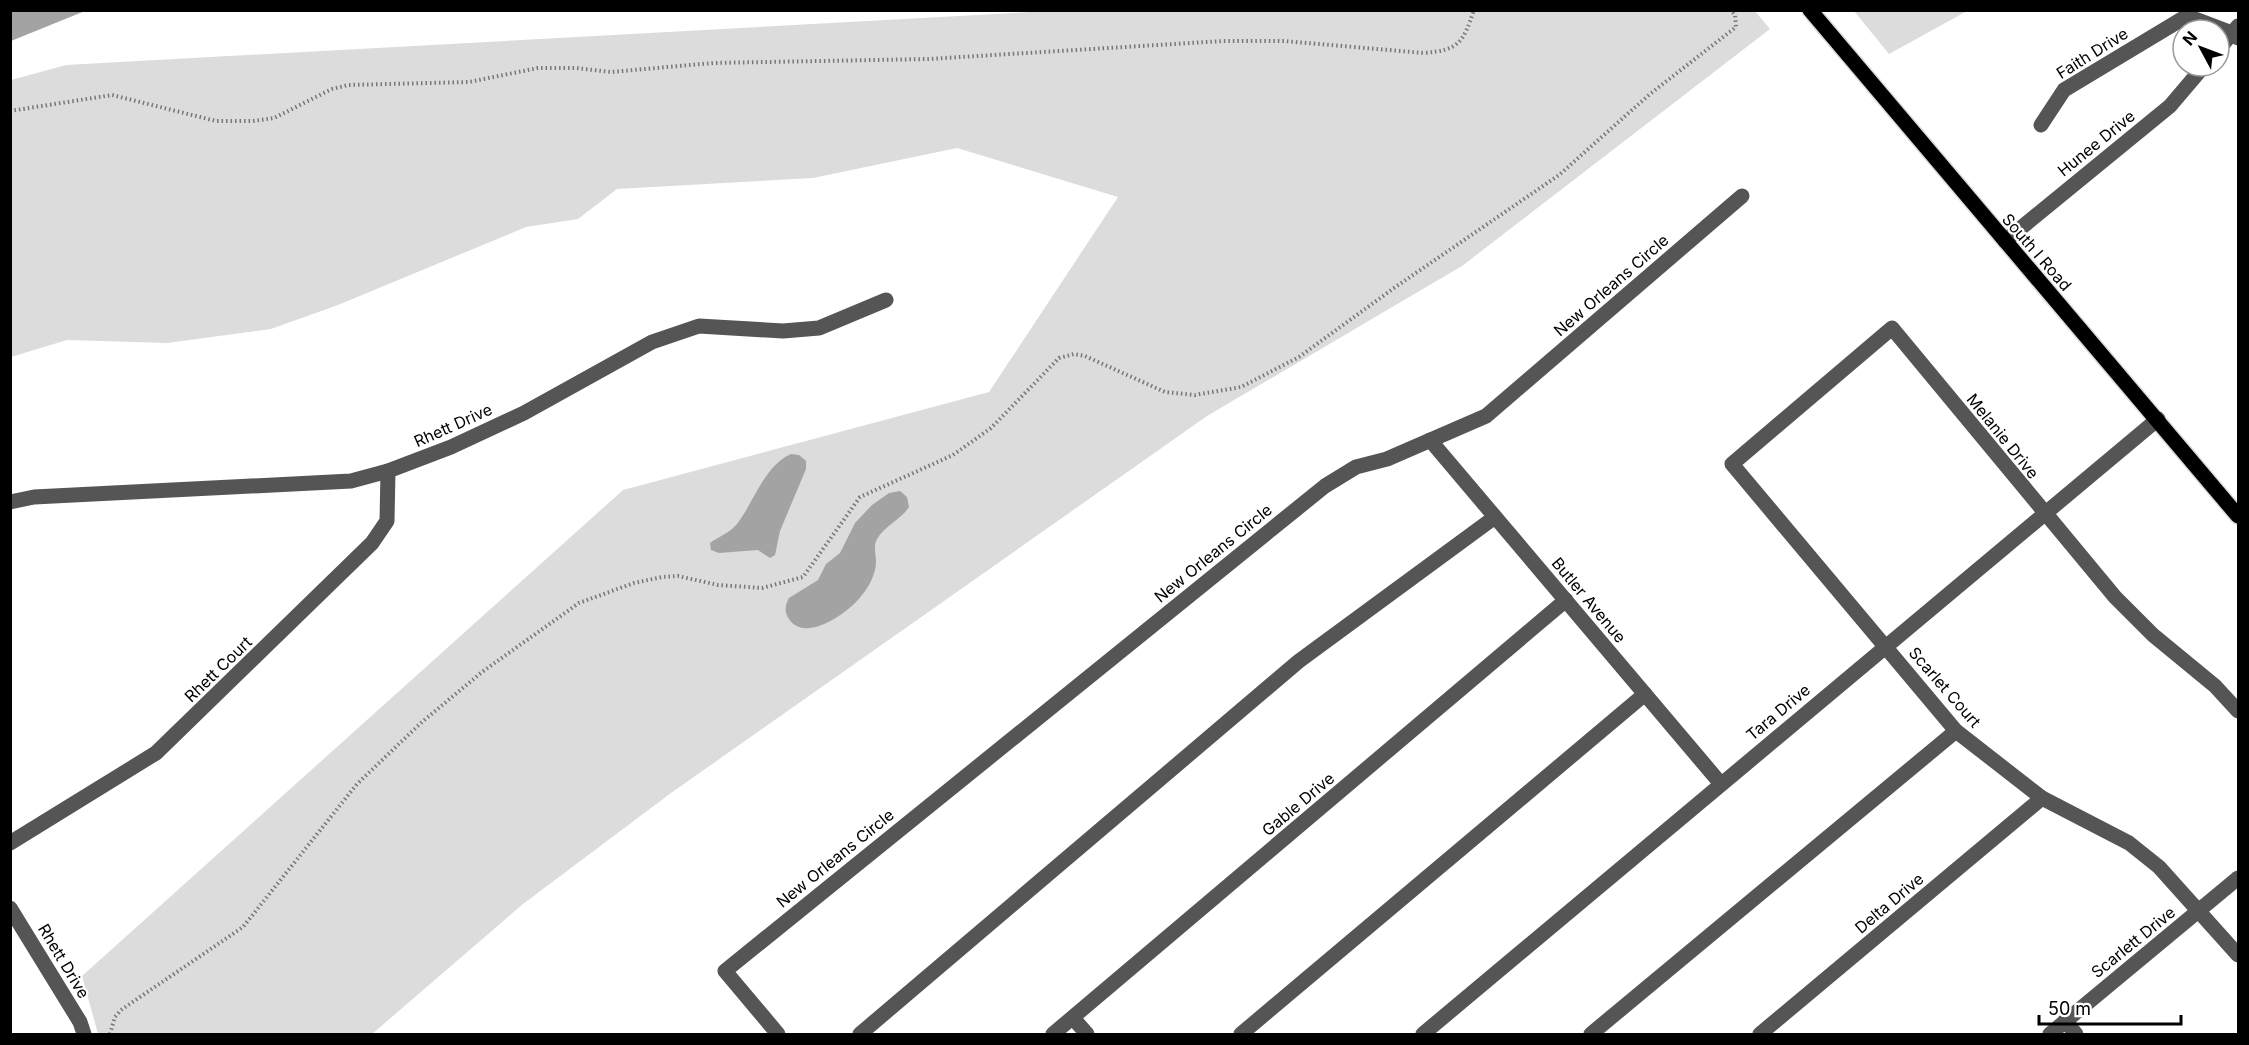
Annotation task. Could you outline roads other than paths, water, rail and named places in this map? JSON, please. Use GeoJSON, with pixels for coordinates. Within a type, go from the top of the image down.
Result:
{"type":"FeatureCollection","features":[{"type":"Feature","properties":{"kind":"main road","name":"South I Road"},"geometry":{"type":"LineString","coordinates":[[1810,10],[2238,516]]}},
{"type":"Feature","properties":{"kind":"street","name":"Faith Drive"},"geometry":{"type":"LineString","coordinates":[[2041,125],[2064,90],[2187,16],[2236,32]]}},
{"type":"Feature","properties":{"kind":"street","name":"Hunee Drive"},"geometry":{"type":"LineString","coordinates":[[2005,241],[2170,106],[2194,78]]}},
{"type":"Feature","properties":{"kind":"street","name":"New Orleans Circle"},"geometry":{"type":"LineString","coordinates":[[778,1035],[725,971],[1325,486],[1356,468],[1387,459],[1486,416],[1742,196]]}},
{"type":"Feature","properties":{"kind":"street","name":"Rhett Drive"},"geometry":{"type":"LineString","coordinates":[[10,502],[34,497],[351,481],[388,471],[452,447],[524,412],[652,342],[699,326],[783,331],[819,328],[886,300]]}},
{"type":"Feature","properties":{"kind":"street","name":"Melanie Drive"},"geometry":{"type":"LineString","coordinates":[[1732,464],[1892,328],[2115,597],[2153,635],[2216,686],[2238,711]]}},
{"type":"Feature","properties":{"kind":"street","name":"Tara Drive"},"geometry":{"type":"LineString","coordinates":[[1423,1035],[2158,419]]}},
{"type":"Feature","properties":{"kind":"street","name":"Butler Avenue"},"geometry":{"type":"LineString","coordinates":[[1430,440],[1721,784]]}},
{"type":"Feature","properties":{"kind":"street","name":"Scarlet Court"},"geometry":{"type":"LineString","coordinates":[[1732,464],[1956,731],[1997,766],[2042,798],[2129,843],[2159,867],[2238,956]]}},
{"type":"Feature","properties":{"kind":"street","name":"Rhett Court"},"geometry":{"type":"LineString","coordinates":[[10,843],[90,796],[156,753],[372,543],[387,521],[388,471]]}},
{"type":"Feature","properties":{"kind":"street"},"geometry":{"type":"LineString","coordinates":[[860,1035],[1299,661],[1495,517]]}},
{"type":"Feature","properties":{"kind":"street","name":"Gable Drive"},"geometry":{"type":"LineString","coordinates":[[1053,1035],[1566,600]]}},
{"type":"Feature","properties":{"kind":"street"},"geometry":{"type":"LineString","coordinates":[[1241,1035],[1645,694]]}},
{"type":"Feature","properties":{"kind":"street"},"geometry":{"type":"LineString","coordinates":[[1591,1035],[1956,731]]}},
{"type":"Feature","properties":{"kind":"street","name":"Delta Drive"},"geometry":{"type":"LineString","coordinates":[[1760,1035],[2042,798]]}},
{"type":"Feature","properties":{"kind":"street","name":"Scarlett Drive"},"geometry":{"type":"LineString","coordinates":[[2050,1035],[2238,878]]}},
{"type":"Feature","properties":{"kind":"street","name":"Rhett Drive"},"geometry":{"type":"LineString","coordinates":[[10,908],[80,1022],[84,1035]]}},
{"type":"Feature","properties":{"kind":"street"},"geometry":{"type":"LineString","coordinates":[[1073,1018],[1087,1035]]}},
{"type":"Feature","properties":{"kind":"street"},"geometry":{"type":"LineString","coordinates":[[2065,1021],[2076,1035]]}}]}
